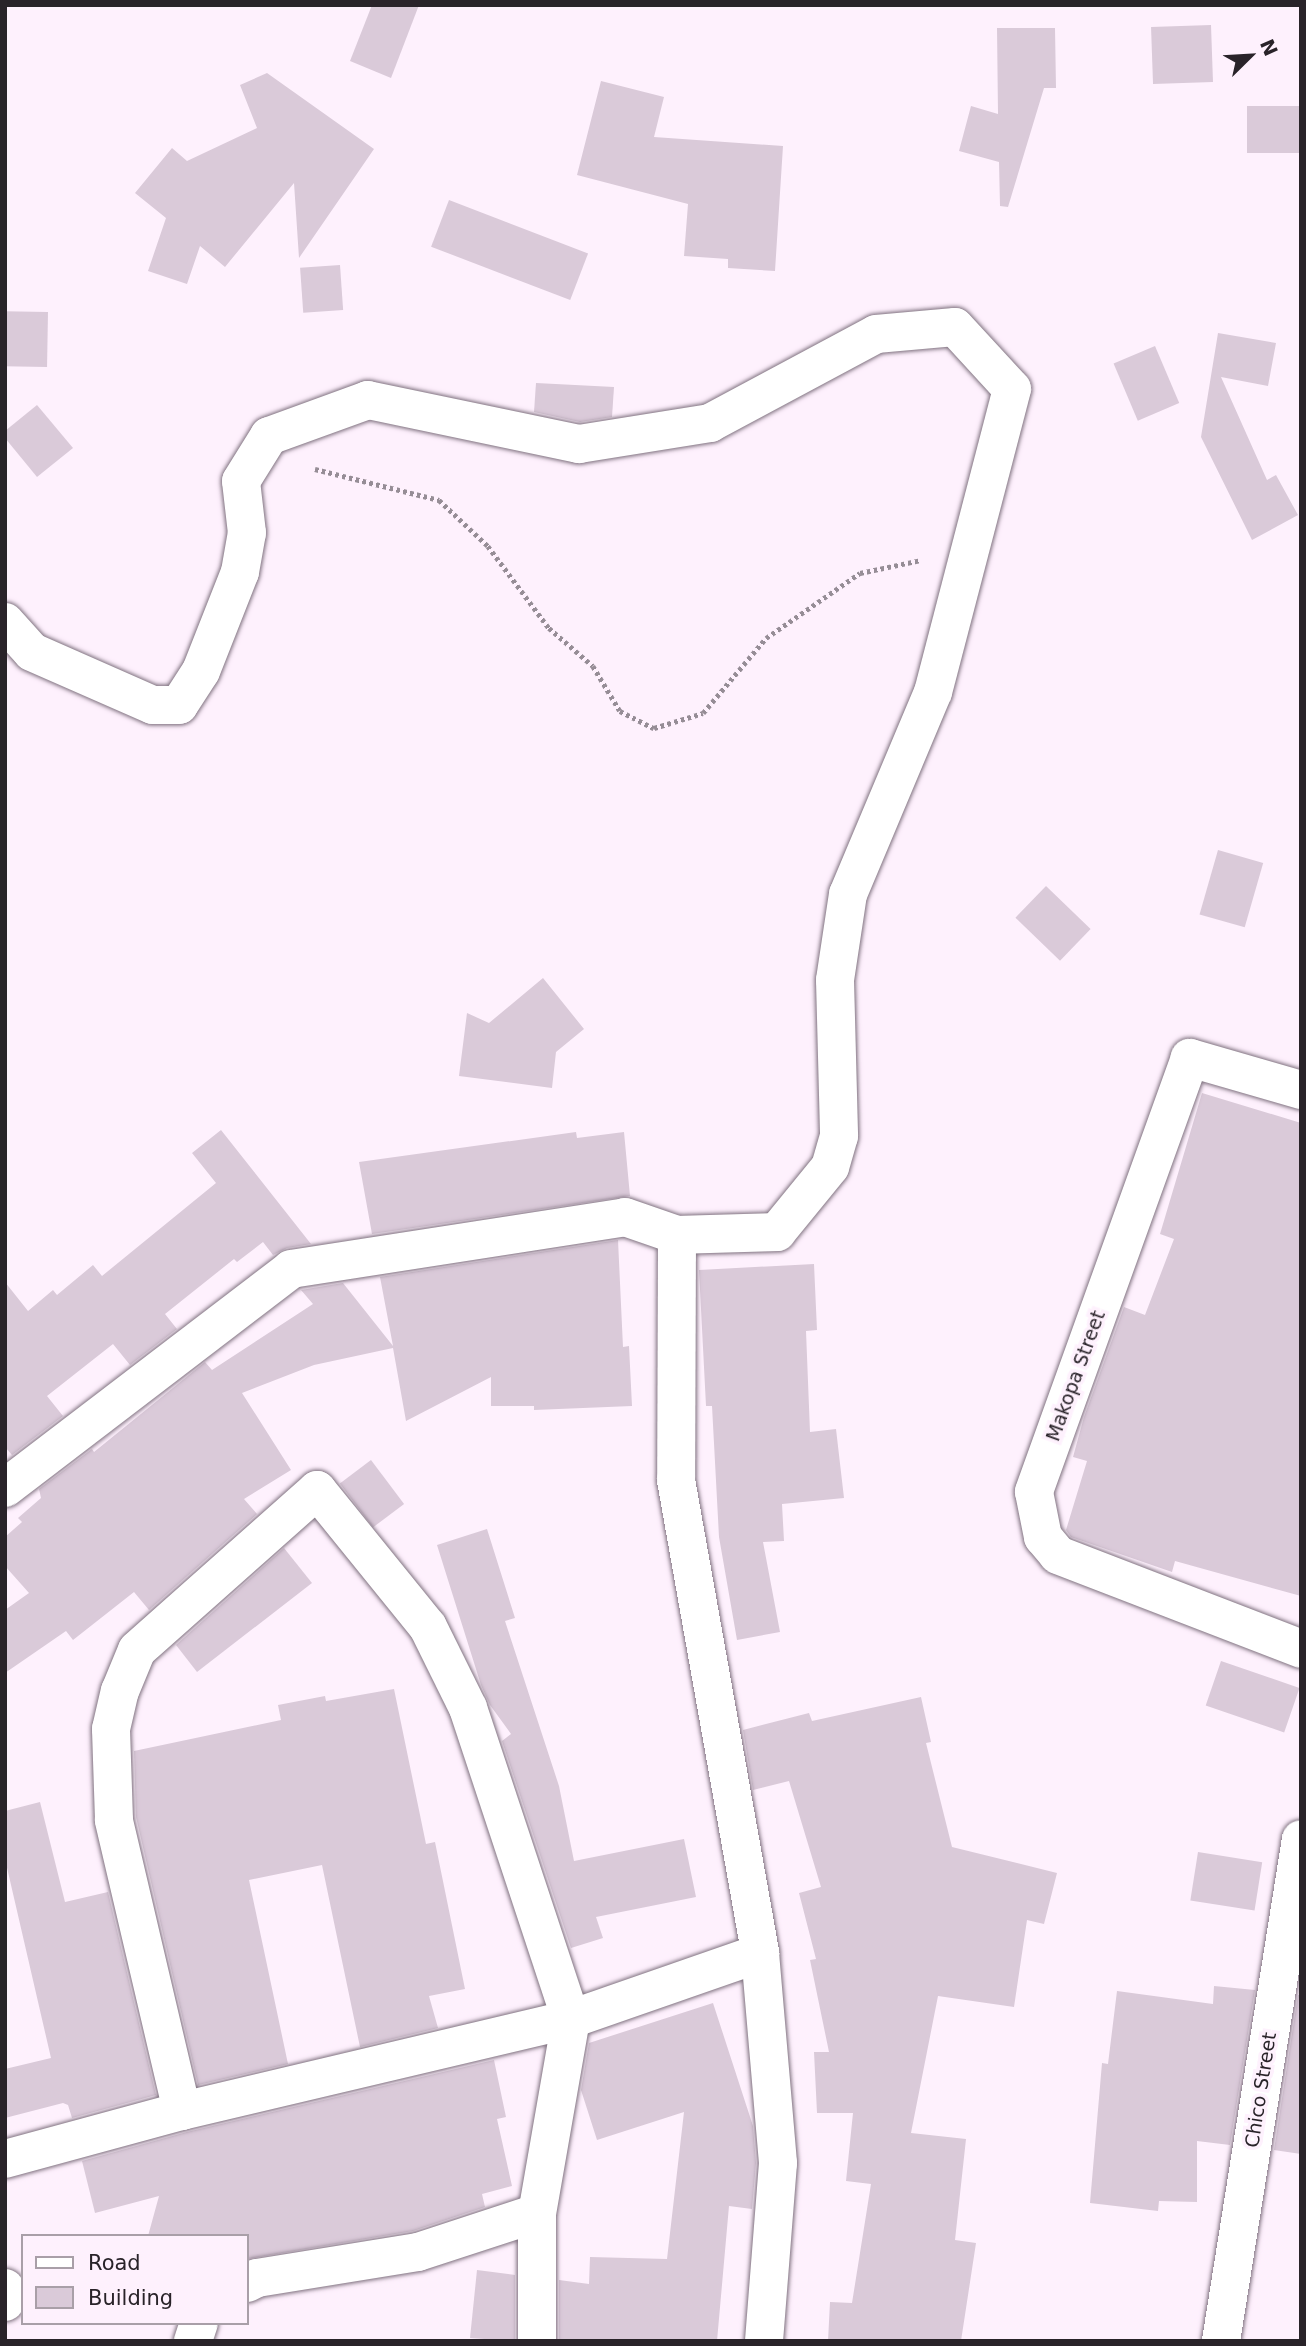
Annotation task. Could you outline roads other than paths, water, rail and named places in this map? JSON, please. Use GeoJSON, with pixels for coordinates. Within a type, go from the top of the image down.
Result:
{"type":"FeatureCollection","features":[{"type":"Feature","properties":{"kind":"street"},"geometry":{"type":"LineString","coordinates":[[5,622],[32,652],[153,705],[179,705],[201,671],[240,572],[247,533],[241,481],[269,436],[368,400],[579,444],[710,423],[876,334],[955,327],[1012,389],[973,548],[933,692],[848,894],[835,980],[839,1136],[830,1167],[777,1232],[677,1235],[625,1217],[291,1269],[5,1488]]}},
{"type":"Feature","properties":{"kind":"street","name":"Makopa Street"},"geometry":{"type":"LineString","coordinates":[[1301,1090],[1189,1058],[1034,1492],[1043,1537],[1058,1555],[1301,1649]]}},
{"type":"Feature","properties":{"kind":"street"},"geometry":{"type":"LineString","coordinates":[[677,1235],[676,1480],[760,1953],[778,2163],[764,2341]]}},
{"type":"Feature","properties":{"kind":"street"},"geometry":{"type":"LineString","coordinates":[[182,2110],[114,1820],[111,1729],[120,1691],[136,1650],[317,1490],[428,1627],[468,1708],[571,2019],[537,2213],[537,2341]]}},
{"type":"Feature","properties":{"kind":"street","name":"Chico Street"},"geometry":{"type":"LineString","coordinates":[[1221,2341],[1300,1851]]}},
{"type":"Feature","properties":{"kind":"street"},"geometry":{"type":"LineString","coordinates":[[5,2159],[182,2110],[571,2019],[760,1953]]}},
{"type":"Feature","properties":{"kind":"street"},"geometry":{"type":"LineString","coordinates":[[248,2283],[257,2278],[418,2252],[537,2213]]}},
{"type":"Feature","properties":{"kind":"street"},"geometry":{"type":"LineString","coordinates":[[5,2288],[5,2301]]}}]}
